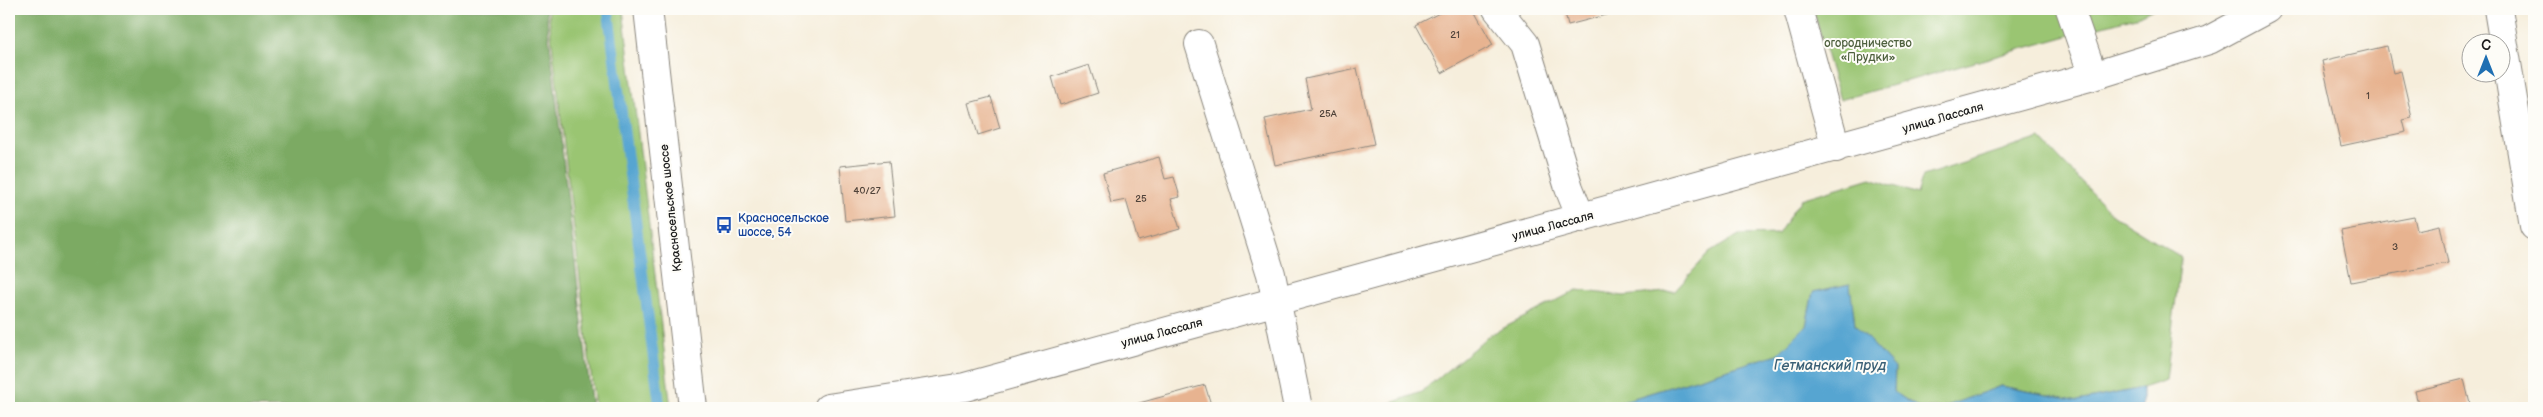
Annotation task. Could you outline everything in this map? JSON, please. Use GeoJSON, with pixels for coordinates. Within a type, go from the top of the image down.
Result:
{"type":"FeatureCollection","features":[{"type":"Feature","properties":{"kind":"street","name":"Красносельское шоссе"},"geometry":{"type":"LineString","coordinates":[[648,9],[693,408]]}},
{"type":"Feature","properties":{"kind":"street"},"geometry":{"type":"LineString","coordinates":[[1497,9],[1525,44],[1569,188],[1581,218]]}},
{"type":"Feature","properties":{"kind":"street"},"geometry":{"type":"LineString","coordinates":[[1798,9],[1836,148]]}},
{"type":"Feature","properties":{"kind":"street"},"geometry":{"type":"LineString","coordinates":[[2070,9],[2094,76]]}},
{"type":"Feature","properties":{"kind":"street","name":"улица Лассаля"},"geometry":{"type":"LineString","coordinates":[[828,408],[965,387],[1836,148],[2094,76],[2209,40],[2267,9]]}},
{"type":"Feature","properties":{"kind":"street"},"geometry":{"type":"LineString","coordinates":[[2498,9],[2534,226]]}},
{"type":"Feature","properties":{"kind":"street"},"geometry":{"type":"LineString","coordinates":[[1199,44],[1256,223],[1278,302],[1298,408]]}},
{"type":"Feature","properties":{"kind":"green space"},"geometry":{"type":"Polygon","coordinates":[[[9,9],[546,9],[592,408],[9,408],[9,9]]]}},
{"type":"Feature","properties":{"kind":"green space"},"geometry":{"type":"Polygon","coordinates":[[[548,9],[623,9],[671,408],[595,408],[548,9]]]}},
{"type":"Feature","properties":{"kind":"green space","name":"огородничество «Прудки»"},"geometry":{"type":"Polygon","coordinates":[[[1813,9],[2153,9],[2139,16],[1840,100],[1813,9]]]}},
{"type":"Feature","properties":{"kind":"green space"},"geometry":{"type":"Polygon","coordinates":[[[2040,138],[2113,215],[2181,257],[2166,380],[2142,388],[2078,401],[2001,386],[1941,408],[1919,408],[1894,392],[1895,368],[1855,325],[1849,284],[1813,292],[1806,326],[1778,354],[1614,404],[1572,404],[1566,408],[1378,408],[1421,392],[1490,335],[1577,290],[1624,296],[1675,291],[1709,253],[1739,235],[1778,234],[1801,199],[1871,178],[1917,194],[1923,176],[2040,138]]]}},
{"type":"Feature","properties":{"kind":"water","name":"Гетманский пруд"},"geometry":{"type":"Polygon","coordinates":[[[1850,284],[1855,325],[1895,368],[1894,392],[1919,408],[1566,408],[1572,404],[1614,404],[1778,354],[1806,326],[1813,292],[1850,284]]]}},
{"type":"Feature","properties":{"kind":"water"},"geometry":{"type":"Polygon","coordinates":[[[2001,386],[2078,401],[2142,388],[2142,408],[1941,408],[2001,386]]]}},
{"type":"Feature","properties":{"kind":"building"},"geometry":{"type":"Polygon","coordinates":[[[1447,9],[1473,9],[1493,45],[1442,73],[1416,25],[1447,9]]]}},
{"type":"Feature","properties":{"kind":"building"},"geometry":{"type":"Polygon","coordinates":[[[1564,9],[1612,9],[1614,13],[1568,25],[1564,9]]]}},
{"type":"Feature","properties":{"kind":"building"},"geometry":{"type":"Polygon","coordinates":[[[2387,46],[2393,73],[2401,71],[2412,118],[2403,120],[2406,132],[2341,146],[2322,61],[2387,46]]]}},
{"type":"Feature","properties":{"kind":"building"},"geometry":{"type":"Polygon","coordinates":[[[1089,65],[1098,93],[1060,105],[1052,77],[1089,65]]]}},
{"type":"Feature","properties":{"kind":"building"},"geometry":{"type":"Polygon","coordinates":[[[1357,68],[1374,144],[1275,165],[1265,119],[1311,109],[1305,79],[1357,68]]]}},
{"type":"Feature","properties":{"kind":"building"},"geometry":{"type":"Polygon","coordinates":[[[991,97],[1000,128],[978,135],[969,103],[991,97]]]}},
{"type":"Feature","properties":{"kind":"building"},"geometry":{"type":"Polygon","coordinates":[[[1159,157],[1165,179],[1174,177],[1180,197],[1171,199],[1180,229],[1138,241],[1126,200],[1111,203],[1103,173],[1159,157]]]}},
{"type":"Feature","properties":{"kind":"building"},"geometry":{"type":"Polygon","coordinates":[[[889,161],[895,216],[845,221],[840,166],[889,161]]]}},
{"type":"Feature","properties":{"kind":"building"},"geometry":{"type":"Polygon","coordinates":[[[2414,217],[2417,230],[2440,225],[2448,263],[2351,282],[2341,231],[2414,217]]]}},
{"type":"Feature","properties":{"kind":"building"},"geometry":{"type":"Polygon","coordinates":[[[2464,379],[2471,408],[2419,408],[2415,391],[2464,379]]]}},
{"type":"Feature","properties":{"kind":"building"},"geometry":{"type":"Polygon","coordinates":[[[1205,385],[1212,408],[1121,408],[1205,385]]]}},
{"type":"Feature","properties":{"kind":"waterway"},"geometry":{"type":"LineString","coordinates":[[608,9],[660,408]]}},
{"type":"Feature","properties":{"kind":"place","name":"Красносельское шоссе, 54"},"geometry":{"type":"Point","coordinates":[724,225]}}]}
